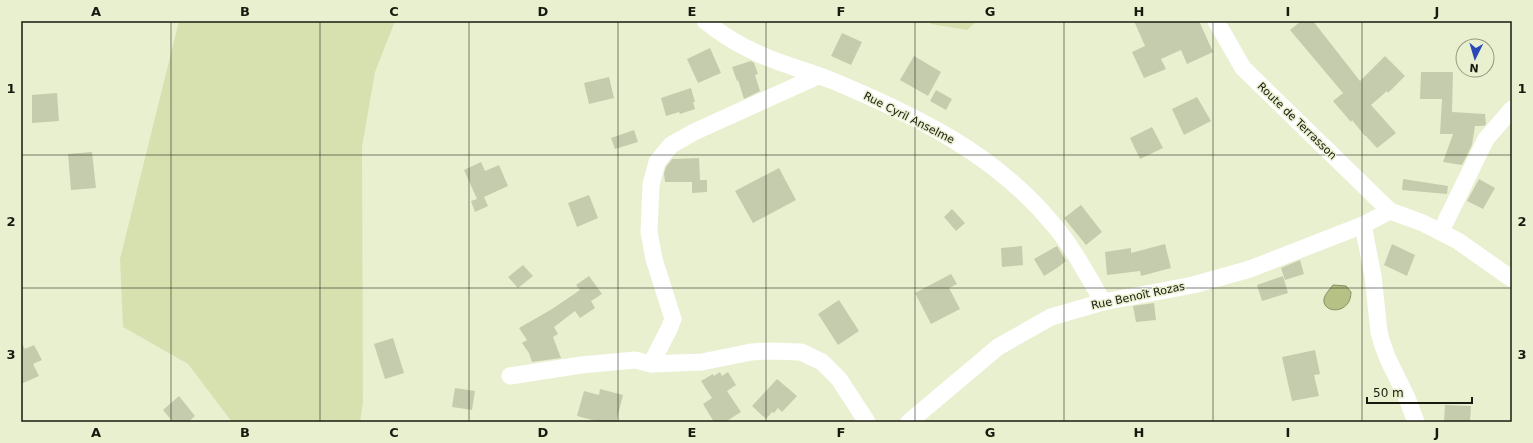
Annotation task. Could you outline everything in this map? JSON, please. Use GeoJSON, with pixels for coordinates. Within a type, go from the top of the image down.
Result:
{"type":"FeatureCollection","features":[{"type":"Feature","properties":{"kind":"street","name":"Rue Cyril Anselme"},"geometry":{"type":"LineString","coordinates":[[705,21],[758,54],[818,76],[885,104],[935,128],[1001,172],[1024,193],[1052,223],[1071,248],[1103,302]]}},
{"type":"Feature","properties":{"kind":"street","name":"Route de Terrasson"},"geometry":{"type":"LineString","coordinates":[[1216,21],[1243,68],[1390,211]]}},
{"type":"Feature","properties":{"kind":"street"},"geometry":{"type":"LineString","coordinates":[[651,364],[673,320],[654,259],[649,232],[651,185],[657,162],[672,145],[694,132],[818,76]]}},
{"type":"Feature","properties":{"kind":"street"},"geometry":{"type":"LineString","coordinates":[[1441,231],[1486,139],[1512,110]]}},
{"type":"Feature","properties":{"kind":"street"},"geometry":{"type":"LineString","coordinates":[[1390,211],[1441,231],[1458,241],[1512,279]]}},
{"type":"Feature","properties":{"kind":"street","name":"Rue Benoît Rozas"},"geometry":{"type":"LineString","coordinates":[[908,422],[998,347],[1051,317],[1103,302],[1193,285],[1250,269],[1363,225],[1390,211]]}},
{"type":"Feature","properties":{"kind":"street"},"geometry":{"type":"LineString","coordinates":[[1363,225],[1373,276],[1379,332],[1388,359],[1407,398],[1416,422]]}},
{"type":"Feature","properties":{"kind":"street"},"geometry":{"type":"LineString","coordinates":[[510,376],[581,365],[635,360],[651,364],[702,362],[751,352],[801,352],[822,362],[840,379],[867,422]]}},
{"type":"Feature","properties":{"kind":"shaded area"},"geometry":{"type":"Polygon","coordinates":[[[179,21],[395,21],[375,72],[362,147],[363,403],[360,422],[232,422],[188,364],[123,327],[120,259],[179,21]]]}},
{"type":"Feature","properties":{"kind":"shaded area"},"geometry":{"type":"Polygon","coordinates":[[[929,21],[977,21],[967,30],[931,24],[929,21]]]}},
{"type":"Feature","properties":{"kind":"shaded area"},"geometry":{"type":"Polygon","coordinates":[[[1333,285],[1346,286],[1351,292],[1350,300],[1346,305],[1337,310],[1327,307],[1324,299],[1333,285]]]}},
{"type":"Feature","properties":{"kind":"building"},"geometry":{"type":"Polygon","coordinates":[[[1134,21],[1199,21],[1213,52],[1187,64],[1181,50],[1161,59],[1166,69],[1144,78],[1132,52],[1145,46],[1134,21]]]}},
{"type":"Feature","properties":{"kind":"building"},"geometry":{"type":"Polygon","coordinates":[[[1301,21],[1313,21],[1360,81],[1385,56],[1405,76],[1388,93],[1387,91],[1371,105],[1396,133],[1377,148],[1352,120],[1351,122],[1333,101],[1343,93],[1290,30],[1301,21]]]}},
{"type":"Feature","properties":{"kind":"building"},"geometry":{"type":"Polygon","coordinates":[[[842,33],[862,42],[851,65],[831,56],[842,33]]]}},
{"type":"Feature","properties":{"kind":"building"},"geometry":{"type":"Polygon","coordinates":[[[710,48],[721,73],[698,83],[687,59],[710,48]]]}},
{"type":"Feature","properties":{"kind":"building"},"geometry":{"type":"Polygon","coordinates":[[[914,56],[941,72],[928,96],[900,80],[914,56]]]}},
{"type":"Feature","properties":{"kind":"building"},"geometry":{"type":"Polygon","coordinates":[[[751,61],[754,63],[758,74],[755,75],[760,91],[744,99],[732,67],[751,61]]]}},
{"type":"Feature","properties":{"kind":"building"},"geometry":{"type":"Polygon","coordinates":[[[1421,72],[1453,72],[1452,112],[1485,114],[1486,124],[1484,126],[1475,126],[1472,145],[1462,165],[1443,162],[1453,134],[1440,134],[1442,99],[1420,99],[1421,72]]]}},
{"type":"Feature","properties":{"kind":"building"},"geometry":{"type":"Polygon","coordinates":[[[609,77],[614,98],[589,104],[584,83],[609,77]]]}},
{"type":"Feature","properties":{"kind":"building"},"geometry":{"type":"Polygon","coordinates":[[[691,88],[695,102],[693,102],[695,109],[680,114],[679,112],[666,116],[661,98],[691,88]]]}},
{"type":"Feature","properties":{"kind":"building"},"geometry":{"type":"Polygon","coordinates":[[[936,90],[952,99],[946,110],[930,101],[936,90]]]}},
{"type":"Feature","properties":{"kind":"building"},"geometry":{"type":"Polygon","coordinates":[[[57,93],[59,121],[32,123],[32,95],[57,93]]]}},
{"type":"Feature","properties":{"kind":"building"},"geometry":{"type":"Polygon","coordinates":[[[1197,97],[1211,121],[1184,135],[1172,109],[1197,97]]]}},
{"type":"Feature","properties":{"kind":"building"},"geometry":{"type":"Polygon","coordinates":[[[1152,127],[1163,148],[1140,159],[1130,138],[1152,127]]]}},
{"type":"Feature","properties":{"kind":"building"},"geometry":{"type":"Polygon","coordinates":[[[634,130],[638,142],[615,149],[611,138],[634,130]]]}},
{"type":"Feature","properties":{"kind":"building"},"geometry":{"type":"Polygon","coordinates":[[[92,152],[96,188],[71,190],[68,154],[92,152]]]}},
{"type":"Feature","properties":{"kind":"building"},"geometry":{"type":"Polygon","coordinates":[[[699,158],[700,180],[707,180],[707,192],[692,193],[692,182],[665,182],[664,173],[666,167],[672,159],[699,158]]]}},
{"type":"Feature","properties":{"kind":"building"},"geometry":{"type":"Polygon","coordinates":[[[481,162],[485,171],[499,165],[508,186],[484,197],[488,206],[475,212],[471,201],[477,199],[464,170],[481,162]]]}},
{"type":"Feature","properties":{"kind":"building"},"geometry":{"type":"Polygon","coordinates":[[[779,168],[796,200],[753,223],[735,191],[779,168]]]}},
{"type":"Feature","properties":{"kind":"building"},"geometry":{"type":"Polygon","coordinates":[[[1403,179],[1448,186],[1447,194],[1402,190],[1403,179]]]}},
{"type":"Feature","properties":{"kind":"building"},"geometry":{"type":"Polygon","coordinates":[[[1479,179],[1495,188],[1483,209],[1467,201],[1479,179]]]}},
{"type":"Feature","properties":{"kind":"building"},"geometry":{"type":"Polygon","coordinates":[[[589,195],[598,218],[577,227],[568,203],[589,195]]]}},
{"type":"Feature","properties":{"kind":"building"},"geometry":{"type":"Polygon","coordinates":[[[1081,205],[1102,232],[1086,245],[1064,218],[1081,205]]]}},
{"type":"Feature","properties":{"kind":"building"},"geometry":{"type":"Polygon","coordinates":[[[952,209],[965,223],[956,231],[944,217],[952,209]]]}},
{"type":"Feature","properties":{"kind":"building"},"geometry":{"type":"Polygon","coordinates":[[[1165,244],[1171,268],[1141,276],[1140,271],[1107,275],[1105,252],[1131,248],[1131,253],[1165,244]]]}},
{"type":"Feature","properties":{"kind":"building"},"geometry":{"type":"Polygon","coordinates":[[[1392,244],[1415,255],[1407,276],[1384,265],[1392,244]]]}},
{"type":"Feature","properties":{"kind":"building"},"geometry":{"type":"Polygon","coordinates":[[[1022,246],[1023,265],[1002,267],[1001,248],[1022,246]]]}},
{"type":"Feature","properties":{"kind":"building"},"geometry":{"type":"Polygon","coordinates":[[[1057,246],[1066,261],[1044,276],[1034,259],[1057,246]]]}},
{"type":"Feature","properties":{"kind":"building"},"geometry":{"type":"Polygon","coordinates":[[[1300,260],[1304,274],[1285,280],[1281,268],[1300,260]]]}},
{"type":"Feature","properties":{"kind":"building"},"geometry":{"type":"Polygon","coordinates":[[[523,265],[533,276],[518,288],[508,277],[523,265]]]}},
{"type":"Feature","properties":{"kind":"building"},"geometry":{"type":"Polygon","coordinates":[[[951,274],[957,284],[949,288],[960,309],[931,324],[915,293],[951,274]]]}},
{"type":"Feature","properties":{"kind":"building"},"geometry":{"type":"Polygon","coordinates":[[[589,276],[602,294],[591,301],[595,308],[580,318],[575,311],[554,327],[558,334],[553,337],[561,358],[532,362],[529,353],[522,343],[527,340],[519,328],[552,309],[580,290],[576,285],[589,276]]]}},
{"type":"Feature","properties":{"kind":"building"},"geometry":{"type":"Polygon","coordinates":[[[1283,276],[1288,293],[1262,301],[1257,285],[1283,276]]]}},
{"type":"Feature","properties":{"kind":"building"},"geometry":{"type":"Polygon","coordinates":[[[839,300],[859,331],[838,345],[818,314],[839,300]]]}},
{"type":"Feature","properties":{"kind":"building"},"geometry":{"type":"Polygon","coordinates":[[[1154,303],[1156,320],[1136,322],[1133,306],[1154,303]]]}},
{"type":"Feature","properties":{"kind":"building"},"geometry":{"type":"Polygon","coordinates":[[[393,338],[404,373],[385,379],[374,344],[393,338]]]}},
{"type":"Feature","properties":{"kind":"building"},"geometry":{"type":"Polygon","coordinates":[[[21,342],[25,349],[34,345],[42,360],[33,364],[39,376],[21,384],[21,342]]]}},
{"type":"Feature","properties":{"kind":"building"},"geometry":{"type":"Polygon","coordinates":[[[1315,350],[1320,374],[1314,375],[1319,396],[1292,401],[1282,357],[1315,350]]]}},
{"type":"Feature","properties":{"kind":"building"},"geometry":{"type":"Polygon","coordinates":[[[720,372],[722,376],[728,372],[736,385],[727,391],[741,412],[725,422],[714,422],[703,404],[712,398],[701,381],[720,372]]]}},
{"type":"Feature","properties":{"kind":"building"},"geometry":{"type":"Polygon","coordinates":[[[777,379],[797,396],[782,412],[778,408],[766,419],[752,406],[777,379]]]}},
{"type":"Feature","properties":{"kind":"building"},"geometry":{"type":"Polygon","coordinates":[[[455,388],[475,391],[472,410],[452,407],[455,388]]]}},
{"type":"Feature","properties":{"kind":"building"},"geometry":{"type":"Polygon","coordinates":[[[600,389],[623,395],[616,422],[600,422],[577,416],[584,391],[599,395],[600,389]]]}},
{"type":"Feature","properties":{"kind":"building"},"geometry":{"type":"Polygon","coordinates":[[[179,396],[195,416],[188,422],[173,422],[163,410],[179,396]]]}},
{"type":"Feature","properties":{"kind":"building"},"geometry":{"type":"Polygon","coordinates":[[[1445,405],[1471,406],[1470,422],[1444,422],[1445,405]]]}}]}
